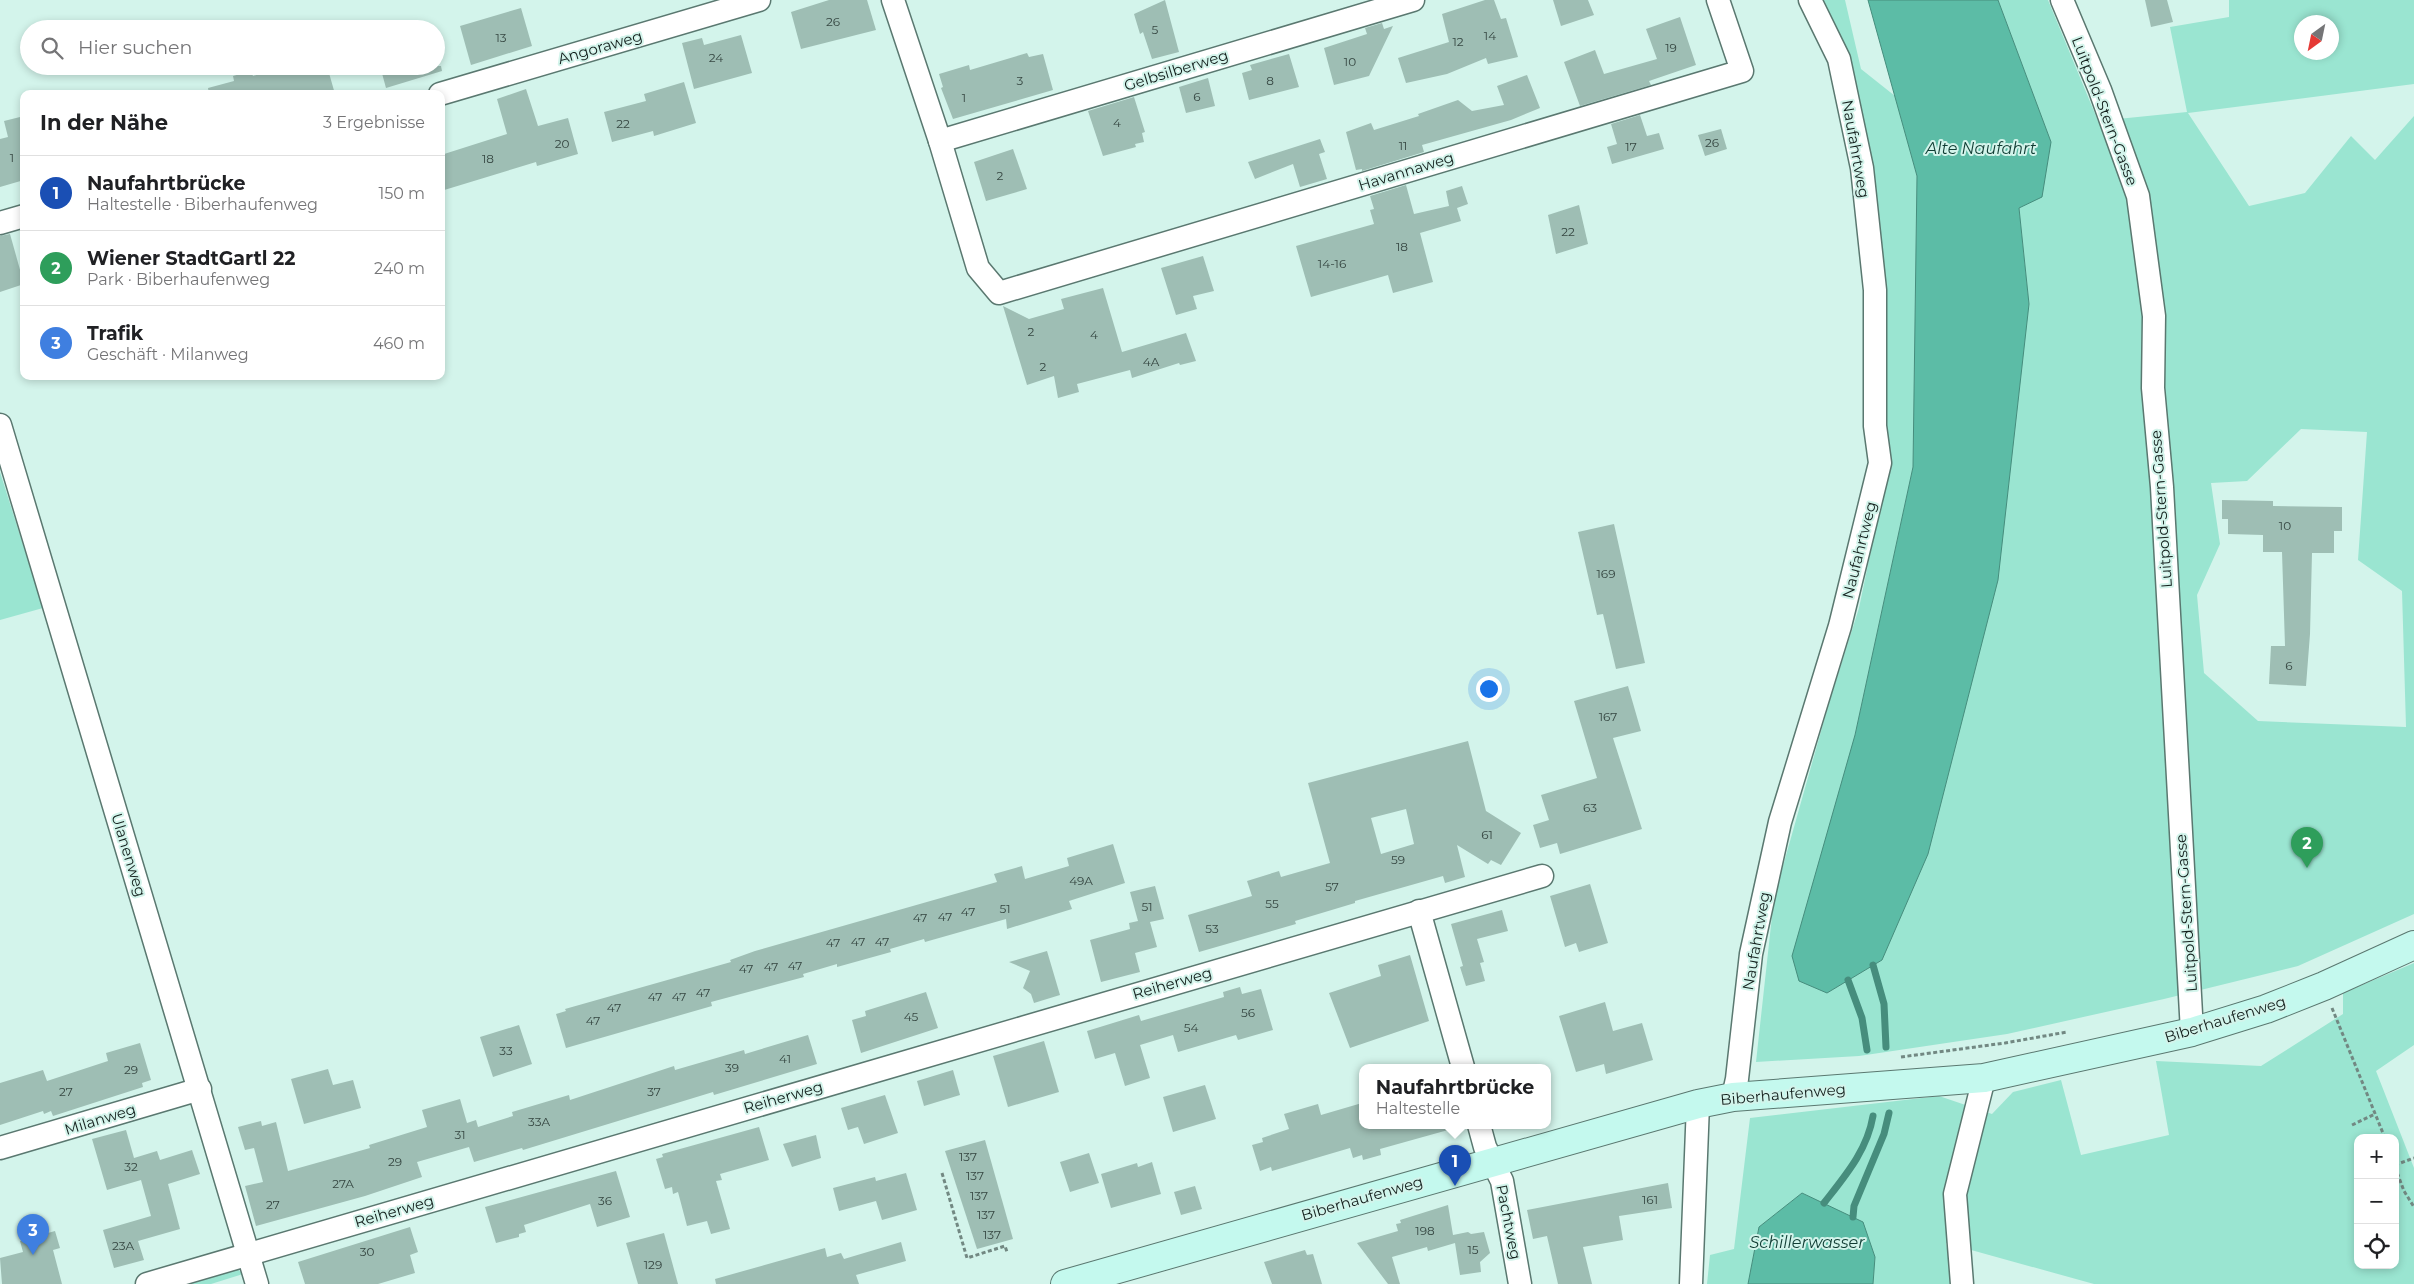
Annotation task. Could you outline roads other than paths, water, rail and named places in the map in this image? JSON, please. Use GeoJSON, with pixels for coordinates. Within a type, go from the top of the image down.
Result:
{"type":"FeatureCollection","features":[{"type":"Feature","properties":{"kind":"main road","name":"Biberhaufenweg"},"geometry":{"type":"LineString","coordinates":[[1073,1283],[1493,1162],[1698,1104],[1733,1096],[1984,1078],[2192,1032],[2266,1009],[2324,986],[2414,945]]}},
{"type":"Feature","properties":{"kind":"street","name":"Angoraweg"},"geometry":{"type":"LineString","coordinates":[[445,93],[759,0]]}},
{"type":"Feature","properties":{"kind":"street"},"geometry":{"type":"LineString","coordinates":[[893,0],[940,140]]}},
{"type":"Feature","properties":{"kind":"street","name":"Gelbsilberweg"},"geometry":{"type":"LineString","coordinates":[[940,140],[1413,0]]}},
{"type":"Feature","properties":{"kind":"street","name":"Havannaweg"},"geometry":{"type":"LineString","coordinates":[[940,140],[978,268],[999,293],[1742,71],[1718,0]]}},
{"type":"Feature","properties":{"kind":"street","name":"Naufahrtweg"},"geometry":{"type":"LineString","coordinates":[[1733,1096],[1737,1079],[1751,954],[1780,822],[1840,626],[1880,463],[1875,426],[1875,290],[1862,168],[1839,58],[1810,0]]}},
{"type":"Feature","properties":{"kind":"street","name":"Luitpold-Stern-Gasse"},"geometry":{"type":"LineString","coordinates":[[2062,0],[2100,90],[2138,196],[2153,306],[2153,388],[2162,487],[2192,1032]]}},
{"type":"Feature","properties":{"kind":"street"},"geometry":{"type":"LineString","coordinates":[[0,223],[20,217]]}},
{"type":"Feature","properties":{"kind":"street","name":"Ulanenweg"},"geometry":{"type":"LineString","coordinates":[[0,425],[257,1284]]}},
{"type":"Feature","properties":{"kind":"street","name":"Reiherweg"},"geometry":{"type":"LineString","coordinates":[[147,1284],[1542,876]]}},
{"type":"Feature","properties":{"kind":"street"},"geometry":{"type":"LineString","coordinates":[[1418,911],[1461,1064]]}},
{"type":"Feature","properties":{"kind":"street"},"geometry":{"type":"LineString","coordinates":[[1962,1284],[1955,1194],[1984,1078]]}},
{"type":"Feature","properties":{"kind":"street","name":"Milanweg"},"geometry":{"type":"LineString","coordinates":[[0,1148],[200,1089]]}},
{"type":"Feature","properties":{"kind":"street"},"geometry":{"type":"LineString","coordinates":[[1691,1284],[1698,1104]]}},
{"type":"Feature","properties":{"kind":"street"},"geometry":{"type":"LineString","coordinates":[[1480,1129],[1485,1148],[1493,1162]]}},
{"type":"Feature","properties":{"kind":"street","name":"Pachtweg"},"geometry":{"type":"LineString","coordinates":[[1493,1162],[1502,1181],[1520,1284]]}},
{"type":"Feature","properties":{"kind":"water","name":"Alte Naufahrt"},"geometry":{"type":"Polygon","coordinates":[[[1868,0],[1998,0],[2051,142],[2042,197],[2019,208],[2029,304],[1998,580],[1928,854],[1882,960],[1827,993],[1799,981],[1792,956],[1855,735],[1913,467],[1917,176],[1868,0]]]}},
{"type":"Feature","properties":{"kind":"water","name":"Schillerwasser"},"geometry":{"type":"Polygon","coordinates":[[[1802,1193],[1863,1222],[1875,1257],[1873,1284],[1748,1284],[1759,1227],[1802,1193]]]}},
{"type":"Feature","properties":{"kind":"waterway"},"geometry":{"type":"LineString","coordinates":[[1873,965],[1884,1004],[1886,1047]]}},
{"type":"Feature","properties":{"kind":"waterway"},"geometry":{"type":"LineString","coordinates":[[1848,980],[1862,1018],[1867,1050]]}},
{"type":"Feature","properties":{"kind":"waterway"},"geometry":{"type":"LineString","coordinates":[[1853,1217],[1854,1206],[1884,1134],[1889,1113]]}},
{"type":"Feature","properties":{"kind":"waterway"},"geometry":{"type":"LineString","coordinates":[[1824,1203],[1860,1152],[1866,1141],[1873,1116]]}},
{"type":"Feature","properties":{"kind":"place","name":"Wiener StadtGartl 22"},"geometry":{"type":"Point","coordinates":[2307,868]}},
{"type":"Feature","properties":{"kind":"place","name":"Naufahrtbrücke"},"geometry":{"type":"Point","coordinates":[1455,1186]}},
{"type":"Feature","properties":{"kind":"place","name":"Trafik"},"geometry":{"type":"Point","coordinates":[33,1255]}}]}
